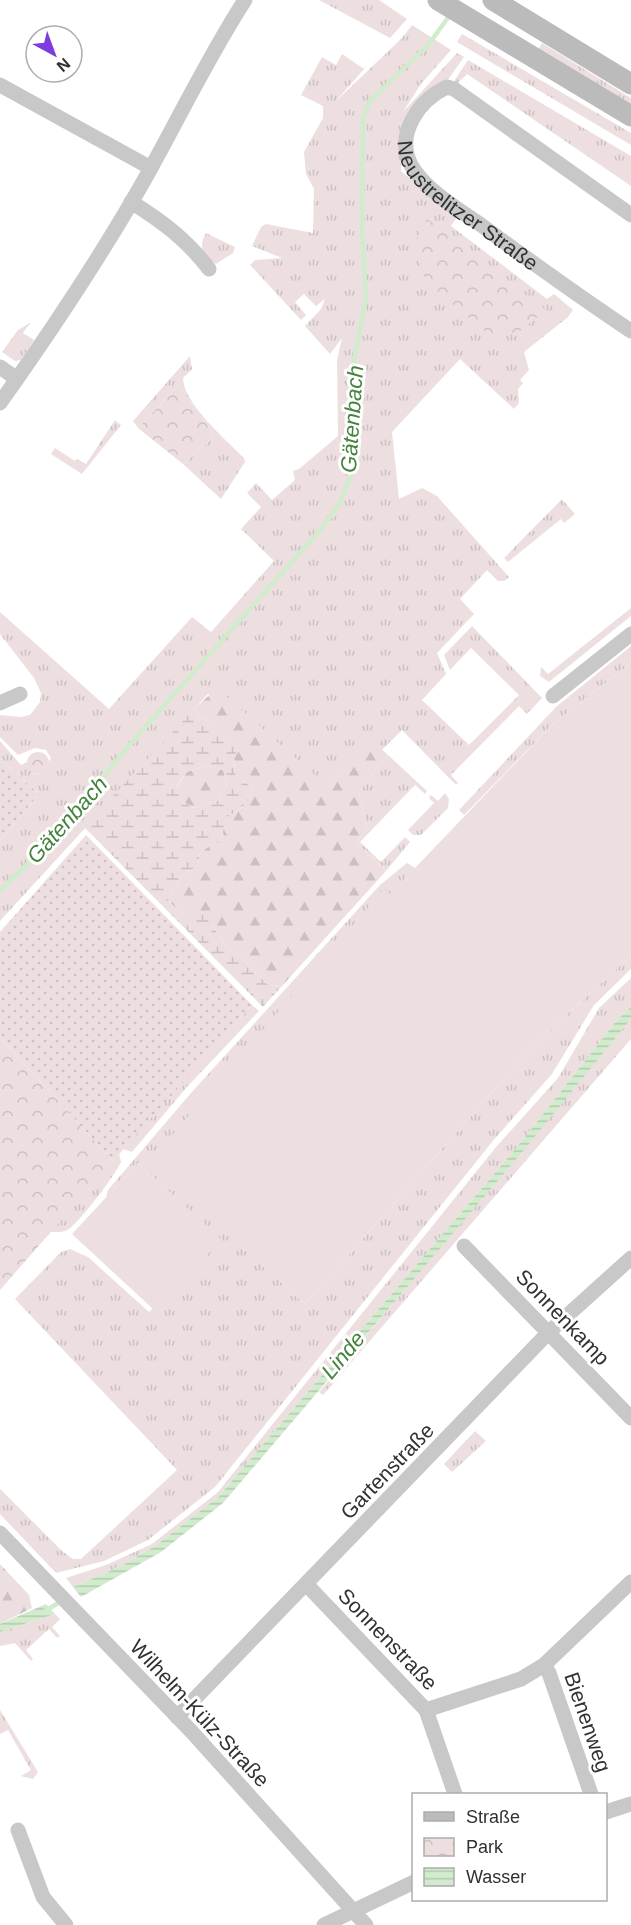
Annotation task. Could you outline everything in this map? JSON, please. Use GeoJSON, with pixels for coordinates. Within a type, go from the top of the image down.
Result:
{"type":"FeatureCollection","features":[{"type":"Feature","properties":{"kind":"main road"},"geometry":{"type":"LineString","coordinates":[[438,0],[631,116]]}},
{"type":"Feature","properties":{"kind":"main road"},"geometry":{"type":"LineString","coordinates":[[493,0],[631,84]]}},
{"type":"Feature","properties":{"kind":"street"},"geometry":{"type":"LineString","coordinates":[[0,403],[131,202],[245,0]]}},
{"type":"Feature","properties":{"kind":"street"},"geometry":{"type":"LineString","coordinates":[[0,85],[151,168]]}},
{"type":"Feature","properties":{"kind":"street","name":"Neustrelitzer Straße"},"geometry":{"type":"LineString","coordinates":[[631,215],[454,89],[447,87],[428,99],[409,125],[406,148],[410,163],[428,185],[559,282],[631,331]]}},
{"type":"Feature","properties":{"kind":"street"},"geometry":{"type":"LineString","coordinates":[[131,202],[168,226],[191,246],[209,269]]}},
{"type":"Feature","properties":{"kind":"street"},"geometry":{"type":"LineString","coordinates":[[0,367],[17,379]]}},
{"type":"Feature","properties":{"kind":"street"},"geometry":{"type":"LineString","coordinates":[[553,696],[631,634]]}},
{"type":"Feature","properties":{"kind":"street"},"geometry":{"type":"LineString","coordinates":[[0,703],[20,694]]}},
{"type":"Feature","properties":{"kind":"street","name":"Sonnenkamp"},"geometry":{"type":"LineString","coordinates":[[464,1246],[550,1331],[631,1418]]}},
{"type":"Feature","properties":{"kind":"street","name":"Gartenstraße"},"geometry":{"type":"LineString","coordinates":[[177,1717],[550,1331],[631,1258]]}},
{"type":"Feature","properties":{"kind":"street","name":"Wilhelm-Külz-Straße"},"geometry":{"type":"LineString","coordinates":[[0,1533],[177,1717],[366,1925]]}},
{"type":"Feature","properties":{"kind":"street","name":"Bienenweg"},"geometry":{"type":"LineString","coordinates":[[426,1710],[521,1678],[544,1665],[631,1582]]}},
{"type":"Feature","properties":{"kind":"street","name":"Sonnenstraße"},"geometry":{"type":"LineString","coordinates":[[307,1585],[426,1710],[455,1793]]}},
{"type":"Feature","properties":{"kind":"street","name":"Bienenweg"},"geometry":{"type":"LineString","coordinates":[[544,1665],[549,1673],[591,1793]]}},
{"type":"Feature","properties":{"kind":"street"},"geometry":{"type":"LineString","coordinates":[[607,1812],[631,1804]]}},
{"type":"Feature","properties":{"kind":"street"},"geometry":{"type":"LineString","coordinates":[[18,1830],[43,1897],[66,1925]]}},
{"type":"Feature","properties":{"kind":"street"},"geometry":{"type":"LineString","coordinates":[[324,1925],[351,1910],[412,1883]]}},
{"type":"Feature","properties":{"kind":"green space"},"geometry":{"type":"Polygon","coordinates":[[[319,0],[379,0],[407,19],[390,38],[319,0]]]}},
{"type":"Feature","properties":{"kind":"green space"},"geometry":{"type":"Polygon","coordinates":[[[412,25],[451,50],[421,84],[403,112],[457,53],[464,57],[445,84],[404,123],[401,171],[457,217],[451,226],[547,299],[554,294],[573,310],[568,317],[524,352],[529,370],[520,380],[523,383],[518,389],[519,403],[514,409],[460,359],[392,432],[399,499],[422,488],[437,496],[509,577],[505,581],[498,581],[487,570],[460,599],[474,614],[437,653],[446,674],[422,700],[469,745],[519,695],[471,648],[450,670],[444,655],[472,626],[542,698],[527,714],[519,706],[451,775],[458,783],[456,785],[402,730],[382,750],[369,739],[328,787],[208,694],[0,921],[0,840],[39,794],[0,759],[0,741],[21,765],[27,762],[34,774],[41,774],[51,758],[46,750],[35,748],[18,755],[0,737],[0,715],[21,717],[30,715],[40,702],[41,693],[34,678],[0,634],[0,612],[109,709],[192,617],[211,632],[274,561],[241,529],[261,507],[247,493],[256,483],[272,500],[295,480],[293,471],[299,469],[338,436],[337,360],[342,338],[330,354],[305,326],[321,309],[325,299],[316,306],[304,294],[295,302],[306,315],[301,320],[250,265],[255,260],[282,258],[252,246],[261,227],[266,224],[313,233],[314,189],[306,174],[304,152],[323,118],[323,106],[301,95],[322,57],[336,65],[342,54],[364,69],[336,101],[401,39],[412,25]]]}},
{"type":"Feature","properties":{"kind":"green space"},"geometry":{"type":"Polygon","coordinates":[[[462,34],[631,133],[631,145],[457,42],[462,34]]]}},
{"type":"Feature","properties":{"kind":"green space"},"geometry":{"type":"Polygon","coordinates":[[[542,43],[631,98],[631,105],[538,50],[542,43]]]}},
{"type":"Feature","properties":{"kind":"green space"},"geometry":{"type":"Polygon","coordinates":[[[468,60],[631,156],[631,186],[467,74],[456,85],[452,84],[468,60]]]}},
{"type":"Feature","properties":{"kind":"green space"},"geometry":{"type":"Polygon","coordinates":[[[427,219],[546,310],[519,332],[489,335],[425,281],[415,241],[427,219]]]}},
{"type":"Feature","properties":{"kind":"green space"},"geometry":{"type":"Polygon","coordinates":[[[206,233],[235,247],[233,253],[216,264],[211,261],[202,247],[206,233]]]}},
{"type":"Feature","properties":{"kind":"green space"},"geometry":{"type":"Polygon","coordinates":[[[30,323],[23,333],[34,340],[21,360],[15,361],[2,352],[18,330],[30,323]]]}},
{"type":"Feature","properties":{"kind":"green space"},"geometry":{"type":"Polygon","coordinates":[[[190,356],[192,369],[183,378],[190,399],[207,421],[244,458],[245,462],[221,499],[183,464],[215,436],[179,385],[138,428],[133,421],[190,356]]]}},
{"type":"Feature","properties":{"kind":"green space"},"geometry":{"type":"Polygon","coordinates":[[[179,385],[215,436],[183,464],[138,428],[179,385]]]}},
{"type":"Feature","properties":{"kind":"green space"},"geometry":{"type":"Polygon","coordinates":[[[115,420],[121,425],[82,474],[51,454],[55,448],[75,461],[77,459],[86,464],[115,420]]]}},
{"type":"Feature","properties":{"kind":"green space"},"geometry":{"type":"Polygon","coordinates":[[[562,499],[575,514],[564,523],[561,519],[508,562],[504,558],[562,499]]]}},
{"type":"Feature","properties":{"kind":"green space"},"geometry":{"type":"Polygon","coordinates":[[[631,608],[631,616],[549,682],[540,676],[541,667],[548,674],[631,608]]]}},
{"type":"Feature","properties":{"kind":"green space"},"geometry":{"type":"Polygon","coordinates":[[[631,646],[631,663],[551,726],[464,815],[459,810],[556,707],[631,646]]]}},
{"type":"Feature","properties":{"kind":"green space"},"geometry":{"type":"Polygon","coordinates":[[[631,663],[631,955],[530,1049],[305,1304],[148,1163],[384,889],[390,894],[551,726],[631,663]]]}},
{"type":"Feature","properties":{"kind":"green space"},"geometry":{"type":"Polygon","coordinates":[[[217,688],[328,787],[369,738],[387,754],[359,792],[367,831],[356,842],[386,871],[282,986],[268,985],[241,957],[225,946],[212,924],[185,916],[168,901],[179,879],[198,865],[200,853],[217,838],[227,817],[242,808],[255,790],[235,774],[234,757],[228,738],[217,734],[214,723],[200,718],[194,709],[217,688]]]}},
{"type":"Feature","properties":{"kind":"green space"},"geometry":{"type":"Polygon","coordinates":[[[194,709],[200,718],[214,723],[218,734],[228,738],[238,747],[234,757],[235,774],[255,790],[242,808],[227,817],[223,832],[226,844],[215,842],[200,853],[198,865],[179,879],[168,901],[185,916],[200,912],[212,924],[225,946],[241,957],[268,985],[282,986],[263,1007],[84,827],[194,709]],[[207,765],[187,772],[177,785],[181,801],[194,808],[219,800],[227,783],[223,770],[207,765]]]}},
{"type":"Feature","properties":{"kind":"green space"},"geometry":{"type":"Polygon","coordinates":[[[38,752],[46,755],[49,763],[46,771],[38,774],[30,771],[27,763],[30,755],[38,752]]]}},
{"type":"Feature","properties":{"kind":"green space"},"geometry":{"type":"Polygon","coordinates":[[[387,754],[427,791],[425,794],[415,785],[360,842],[381,862],[405,837],[410,842],[386,871],[356,842],[367,831],[359,792],[387,754]]]}},
{"type":"Feature","properties":{"kind":"green space"},"geometry":{"type":"Polygon","coordinates":[[[0,759],[39,794],[0,840],[0,759]]]}},
{"type":"Feature","properties":{"kind":"green space"},"geometry":{"type":"Polygon","coordinates":[[[207,765],[223,770],[227,783],[219,800],[195,808],[181,801],[177,786],[187,772],[207,765]]]}},
{"type":"Feature","properties":{"kind":"green space"},"geometry":{"type":"Polygon","coordinates":[[[445,793],[449,799],[448,808],[421,835],[413,835],[408,830],[434,803],[429,798],[431,795],[438,801],[445,793]]]}},
{"type":"Feature","properties":{"kind":"green space"},"geometry":{"type":"Polygon","coordinates":[[[86,835],[252,1005],[113,1161],[0,1037],[0,932],[86,835]]]}},
{"type":"Feature","properties":{"kind":"green space"},"geometry":{"type":"Polygon","coordinates":[[[407,863],[415,868],[390,895],[384,890],[149,1163],[305,1304],[530,1049],[631,955],[631,969],[594,1005],[552,1074],[492,1142],[215,1487],[148,1540],[104,1561],[56,1573],[0,1514],[0,1489],[62,1551],[73,1559],[81,1559],[177,1470],[15,1299],[61,1252],[70,1249],[88,1257],[149,1312],[221,1240],[138,1163],[106,1198],[108,1190],[191,1093],[380,885],[407,863]]]}},
{"type":"Feature","properties":{"kind":"green space"},"geometry":{"type":"Polygon","coordinates":[[[631,978],[631,1007],[617,1020],[517,1147],[218,1497],[155,1546],[121,1566],[73,1587],[66,1578],[106,1565],[152,1544],[218,1492],[496,1147],[558,1078],[599,1008],[631,978]]]}},
{"type":"Feature","properties":{"kind":"green space"},"geometry":{"type":"Polygon","coordinates":[[[252,1005],[259,1011],[186,1088],[132,1152],[123,1149],[252,1005]]]}},
{"type":"Feature","properties":{"kind":"green space"},"geometry":{"type":"Polygon","coordinates":[[[631,1019],[631,1039],[323,1395],[319,1392],[631,1019]]]}},
{"type":"Feature","properties":{"kind":"green space"},"geometry":{"type":"Polygon","coordinates":[[[0,1037],[113,1161],[0,1290],[0,1037]]]}},
{"type":"Feature","properties":{"kind":"green space"},"geometry":{"type":"Polygon","coordinates":[[[119,1154],[121,1162],[117,1169],[81,1217],[67,1230],[50,1232],[119,1154]]]}},
{"type":"Feature","properties":{"kind":"green space"},"geometry":{"type":"Polygon","coordinates":[[[138,1163],[222,1240],[153,1309],[72,1234],[138,1163]]]}},
{"type":"Feature","properties":{"kind":"green space"},"geometry":{"type":"Polygon","coordinates":[[[475,1431],[486,1441],[452,1472],[444,1464],[475,1431]]]}},
{"type":"Feature","properties":{"kind":"green space"},"geometry":{"type":"Polygon","coordinates":[[[0,1564],[29,1595],[32,1608],[0,1624],[0,1564]]]}},
{"type":"Feature","properties":{"kind":"green space"},"geometry":{"type":"Polygon","coordinates":[[[55,1614],[60,1619],[52,1627],[60,1636],[57,1638],[49,1629],[26,1650],[33,1659],[31,1661],[15,1643],[0,1646],[0,1632],[55,1614]]]}},
{"type":"Feature","properties":{"kind":"green space"},"geometry":{"type":"Polygon","coordinates":[[[0,1710],[38,1772],[33,1779],[21,1776],[31,1770],[8,1730],[0,1734],[0,1710]]]}},
{"type":"Feature","properties":{"kind":"water"},"geometry":{"type":"Polygon","coordinates":[[[631,1007],[631,1019],[523,1151],[223,1503],[161,1552],[81,1597],[73,1587],[121,1566],[155,1546],[218,1497],[517,1147],[617,1020],[631,1007]]]}},
{"type":"Feature","properties":{"kind":"water"},"geometry":{"type":"Polygon","coordinates":[[[46,1604],[55,1614],[0,1632],[0,1624],[46,1604]]]}},
{"type":"Feature","properties":{"kind":"waterway","name":"Gätenbach"},"geometry":{"type":"LineString","coordinates":[[0,891],[40,852],[138,735],[321,529],[339,504],[351,475],[351,413],[355,355],[366,299],[362,229],[363,119],[369,102],[428,45],[450,15]]}},
{"type":"Feature","properties":{"kind":"waterway","name":"Linde"},"geometry":{"type":"LineString","coordinates":[[45,1611],[60,1602]]}}]}
